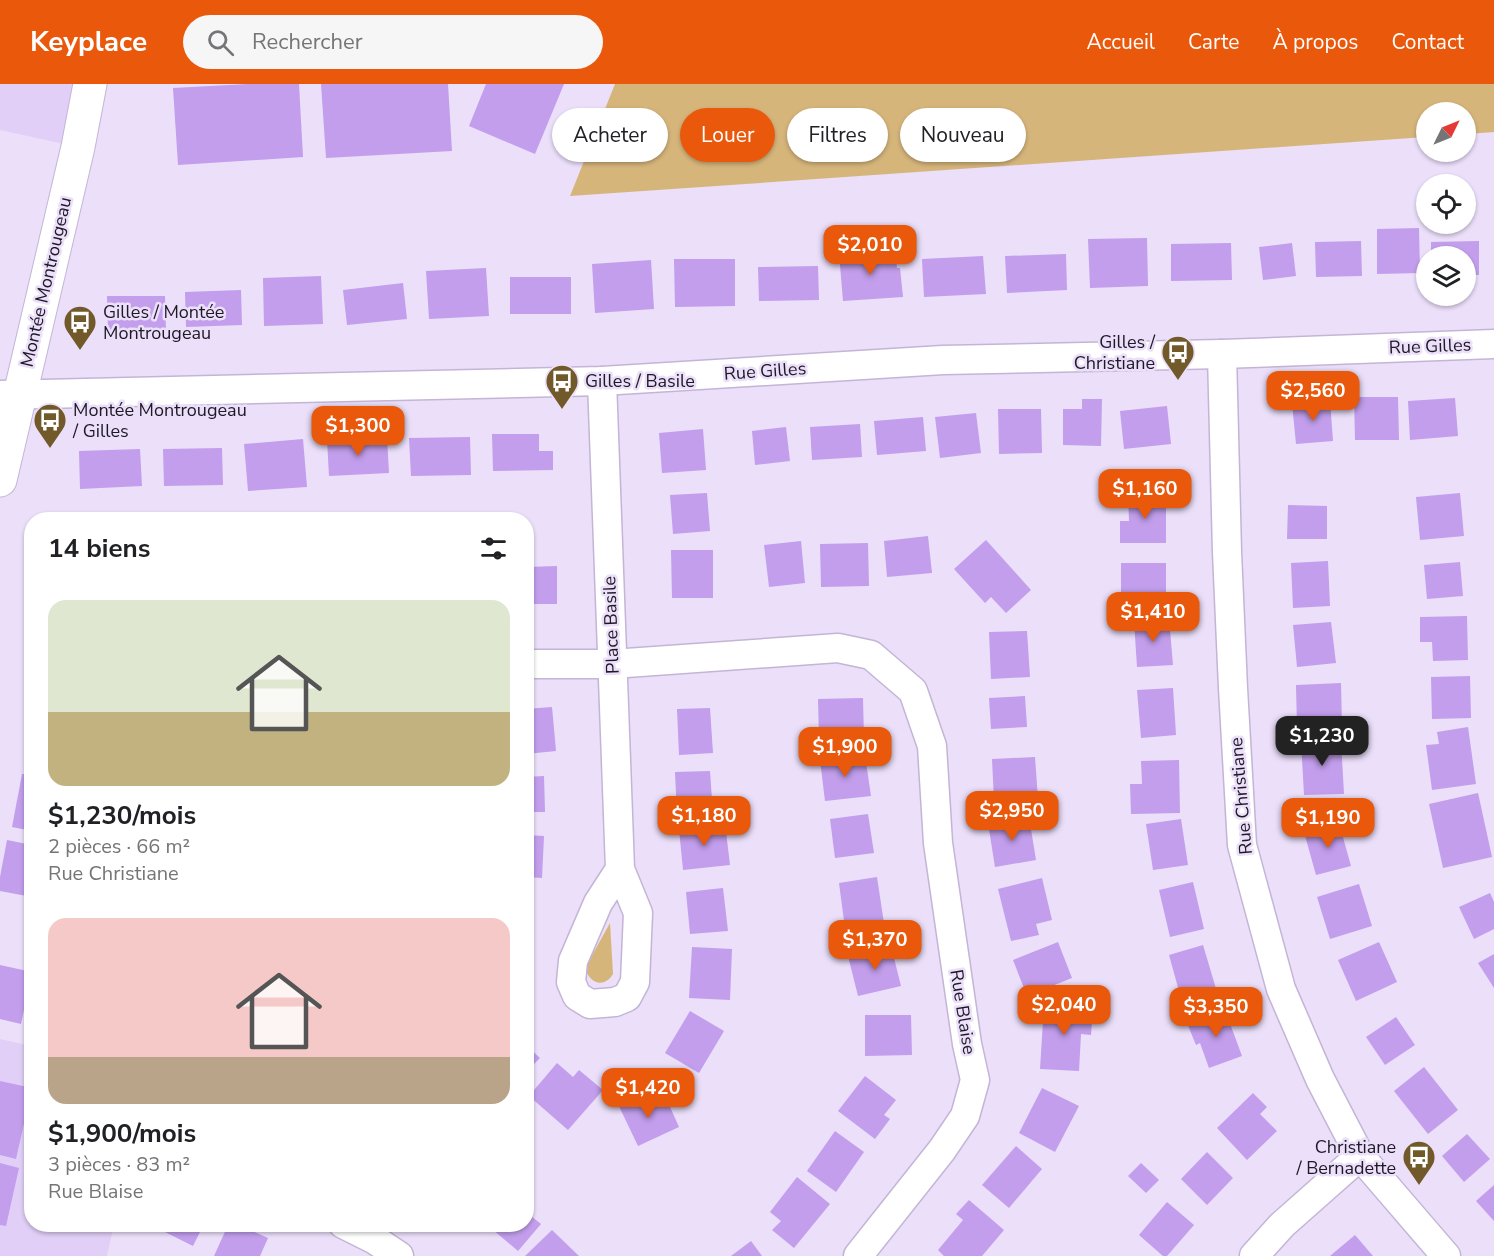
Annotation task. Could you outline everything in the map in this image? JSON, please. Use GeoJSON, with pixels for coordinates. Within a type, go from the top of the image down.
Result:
{"type":"FeatureCollection","features":[{"type":"Feature","properties":{"kind":"street","name":"Montée Montrougeau"},"geometry":{"type":"LineString","coordinates":[[0,480],[10,394],[78,147],[90,84]]}},
{"type":"Feature","properties":{"kind":"street","name":"Rue Gilles"},"geometry":{"type":"LineString","coordinates":[[10,394],[602,381],[943,360],[1222,354],[1494,344]]}},
{"type":"Feature","properties":{"kind":"street","name":"Rue Christiane"},"geometry":{"type":"LineString","coordinates":[[1222,354],[1228,574],[1242,845],[1281,989],[1320,1080],[1360,1156],[1446,1256]]}},
{"type":"Feature","properties":{"kind":"street","name":"Place Basile"},"geometry":{"type":"LineString","coordinates":[[602,381],[620,869]]}},
{"type":"Feature","properties":{"kind":"street","name":"Rue Blaise"},"geometry":{"type":"LineString","coordinates":[[534,664],[612,664],[838,648],[871,656],[913,691],[932,746],[938,843],[967,1044],[975,1080],[965,1116],[948,1142],[858,1256]]}},
{"type":"Feature","properties":{"kind":"street"},"geometry":{"type":"LineString","coordinates":[[1254,1256],[1281,1225],[1360,1156]]}},
{"type":"Feature","properties":{"kind":"street"},"geometry":{"type":"LineString","coordinates":[[359,1232],[399,1256]]}},
{"type":"Feature","properties":{"kind":"shaded area"},"geometry":{"type":"Polygon","coordinates":[[[0,84],[90,84],[78,147],[0,130],[0,84]]]}},
{"type":"Feature","properties":{"kind":"shaded area"},"geometry":{"type":"Polygon","coordinates":[[[615,84],[1494,84],[1494,132],[1476,133],[1476,102],[1416,102],[1416,138],[570,196],[584,162],[668,162],[668,108],[605,108],[615,84]]]}},
{"type":"Feature","properties":{"kind":"shaded area"},"geometry":{"type":"Polygon","coordinates":[[[610,923],[613,974],[601,983],[593,980],[585,968],[610,923]]]}},
{"type":"Feature","properties":{"kind":"shaded area"},"geometry":{"type":"Polygon","coordinates":[[[0,1039],[24,1044],[24,1232],[112,1232],[107,1256],[0,1256],[0,1039]]]}},
{"type":"Feature","properties":{"kind":"building"},"geometry":{"type":"Polygon","coordinates":[[[299,84],[303,157],[178,165],[173,88],[299,84]]]}},
{"type":"Feature","properties":{"kind":"building"},"geometry":{"type":"Polygon","coordinates":[[[321,84],[448,84],[452,151],[326,158],[321,84]]]}},
{"type":"Feature","properties":{"kind":"building"},"geometry":{"type":"Polygon","coordinates":[[[486,84],[564,84],[554,108],[552,108],[535,154],[469,126],[486,84]]]}},
{"type":"Feature","properties":{"kind":"building"},"geometry":{"type":"Polygon","coordinates":[[[1416,228],[1416,234],[1419,234],[1419,246],[1416,246],[1416,273],[1377,274],[1377,229],[1416,228]]]}},
{"type":"Feature","properties":{"kind":"building"},"geometry":{"type":"Polygon","coordinates":[[[1147,238],[1148,286],[1090,288],[1088,239],[1147,238]]]}},
{"type":"Feature","properties":{"kind":"building"},"geometry":{"type":"Polygon","coordinates":[[[1361,241],[1362,276],[1316,277],[1315,242],[1361,241]]]}},
{"type":"Feature","properties":{"kind":"building"},"geometry":{"type":"Polygon","coordinates":[[[1479,241],[1479,275],[1476,275],[1476,246],[1431,246],[1431,242],[1479,241]]]}},
{"type":"Feature","properties":{"kind":"building"},"geometry":{"type":"Polygon","coordinates":[[[1231,243],[1232,280],[1171,281],[1171,244],[1231,243]]]}},
{"type":"Feature","properties":{"kind":"building"},"geometry":{"type":"Polygon","coordinates":[[[1292,243],[1296,276],[1263,280],[1259,247],[1292,243]]]}},
{"type":"Feature","properties":{"kind":"building"},"geometry":{"type":"Polygon","coordinates":[[[886,250],[886,258],[896,258],[897,268],[900,268],[903,297],[843,301],[839,253],[886,250]]]}},
{"type":"Feature","properties":{"kind":"building"},"geometry":{"type":"Polygon","coordinates":[[[1066,254],[1067,290],[1007,293],[1005,256],[1066,254]]]}},
{"type":"Feature","properties":{"kind":"building"},"geometry":{"type":"Polygon","coordinates":[[[983,256],[986,294],[924,297],[922,259],[983,256]]]}},
{"type":"Feature","properties":{"kind":"building"},"geometry":{"type":"Polygon","coordinates":[[[674,259],[735,259],[735,306],[675,307],[674,259]]]}},
{"type":"Feature","properties":{"kind":"building"},"geometry":{"type":"Polygon","coordinates":[[[651,260],[654,309],[595,313],[592,264],[651,260]]]}},
{"type":"Feature","properties":{"kind":"building"},"geometry":{"type":"Polygon","coordinates":[[[818,266],[819,300],[759,301],[758,267],[818,266]]]}},
{"type":"Feature","properties":{"kind":"building"},"geometry":{"type":"Polygon","coordinates":[[[486,268],[489,316],[429,319],[426,271],[486,268]]]}},
{"type":"Feature","properties":{"kind":"building"},"geometry":{"type":"Polygon","coordinates":[[[321,276],[323,324],[264,326],[263,278],[321,276]]]}},
{"type":"Feature","properties":{"kind":"building"},"geometry":{"type":"Polygon","coordinates":[[[510,277],[571,277],[571,314],[510,314],[510,277]]]}},
{"type":"Feature","properties":{"kind":"building"},"geometry":{"type":"Polygon","coordinates":[[[403,283],[407,319],[347,325],[343,290],[403,283]]]}},
{"type":"Feature","properties":{"kind":"building"},"geometry":{"type":"Polygon","coordinates":[[[241,290],[242,325],[186,327],[185,292],[241,290]]]}},
{"type":"Feature","properties":{"kind":"building"},"geometry":{"type":"Polygon","coordinates":[[[107,296],[165,296],[166,332],[108,332],[107,296]]]}},
{"type":"Feature","properties":{"kind":"building"},"geometry":{"type":"Polygon","coordinates":[[[1354,397],[1398,397],[1399,440],[1355,440],[1354,397]]]}},
{"type":"Feature","properties":{"kind":"building"},"geometry":{"type":"Polygon","coordinates":[[[1455,398],[1458,436],[1410,440],[1408,401],[1455,398]]]}},
{"type":"Feature","properties":{"kind":"building"},"geometry":{"type":"Polygon","coordinates":[[[1082,399],[1102,399],[1101,446],[1063,445],[1063,409],[1082,409],[1082,399]]]}},
{"type":"Feature","properties":{"kind":"building"},"geometry":{"type":"Polygon","coordinates":[[[1330,400],[1333,441],[1296,444],[1292,403],[1330,400]]]}},
{"type":"Feature","properties":{"kind":"building"},"geometry":{"type":"Polygon","coordinates":[[[1167,406],[1171,444],[1124,449],[1120,411],[1167,406]]]}},
{"type":"Feature","properties":{"kind":"building"},"geometry":{"type":"Polygon","coordinates":[[[998,409],[1041,409],[1042,453],[999,454],[998,409]]]}},
{"type":"Feature","properties":{"kind":"building"},"geometry":{"type":"Polygon","coordinates":[[[976,413],[981,453],[940,458],[935,417],[976,413]]]}},
{"type":"Feature","properties":{"kind":"building"},"geometry":{"type":"Polygon","coordinates":[[[923,417],[926,451],[877,455],[874,421],[923,417]]]}},
{"type":"Feature","properties":{"kind":"building"},"geometry":{"type":"Polygon","coordinates":[[[860,424],[862,457],[812,460],[810,427],[860,424]]]}},
{"type":"Feature","properties":{"kind":"building"},"geometry":{"type":"Polygon","coordinates":[[[786,427],[790,461],[755,465],[752,431],[786,427]]]}},
{"type":"Feature","properties":{"kind":"building"},"geometry":{"type":"Polygon","coordinates":[[[703,429],[706,470],[662,473],[659,433],[703,429]]]}},
{"type":"Feature","properties":{"kind":"building"},"geometry":{"type":"Polygon","coordinates":[[[492,434],[539,434],[539,451],[553,451],[553,470],[493,471],[492,434]]]}},
{"type":"Feature","properties":{"kind":"building"},"geometry":{"type":"Polygon","coordinates":[[[387,437],[389,473],[329,476],[327,440],[387,437]]]}},
{"type":"Feature","properties":{"kind":"building"},"geometry":{"type":"Polygon","coordinates":[[[470,437],[471,475],[411,476],[409,438],[470,437]]]}},
{"type":"Feature","properties":{"kind":"building"},"geometry":{"type":"Polygon","coordinates":[[[303,439],[307,487],[248,491],[244,444],[303,439]]]}},
{"type":"Feature","properties":{"kind":"building"},"geometry":{"type":"Polygon","coordinates":[[[222,448],[223,485],[164,486],[163,449],[222,448]]]}},
{"type":"Feature","properties":{"kind":"building"},"geometry":{"type":"Polygon","coordinates":[[[140,449],[142,486],[80,489],[79,451],[140,449]]]}},
{"type":"Feature","properties":{"kind":"building"},"geometry":{"type":"Polygon","coordinates":[[[707,493],[710,531],[673,534],[670,495],[707,493]]]}},
{"type":"Feature","properties":{"kind":"building"},"geometry":{"type":"Polygon","coordinates":[[[1460,493],[1464,536],[1420,540],[1416,497],[1460,493]]]}},
{"type":"Feature","properties":{"kind":"building"},"geometry":{"type":"Polygon","coordinates":[[[1128,495],[1166,495],[1166,543],[1120,543],[1120,521],[1129,521],[1128,495]]]}},
{"type":"Feature","properties":{"kind":"building"},"geometry":{"type":"Polygon","coordinates":[[[1288,505],[1327,506],[1327,539],[1287,539],[1288,505]]]}},
{"type":"Feature","properties":{"kind":"building"},"geometry":{"type":"Polygon","coordinates":[[[928,536],[932,573],[887,577],[884,541],[928,536]]]}},
{"type":"Feature","properties":{"kind":"building"},"geometry":{"type":"Polygon","coordinates":[[[986,540],[1031,590],[1006,613],[991,597],[985,603],[954,569],[986,540]]]}},
{"type":"Feature","properties":{"kind":"building"},"geometry":{"type":"Polygon","coordinates":[[[801,541],[805,583],[769,587],[764,545],[801,541]]]}},
{"type":"Feature","properties":{"kind":"building"},"geometry":{"type":"Polygon","coordinates":[[[868,543],[869,586],[821,587],[820,544],[868,543]]]}},
{"type":"Feature","properties":{"kind":"building"},"geometry":{"type":"Polygon","coordinates":[[[671,550],[713,550],[713,598],[672,598],[671,550]]]}},
{"type":"Feature","properties":{"kind":"building"},"geometry":{"type":"Polygon","coordinates":[[[1328,561],[1330,606],[1293,608],[1291,563],[1328,561]]]}},
{"type":"Feature","properties":{"kind":"building"},"geometry":{"type":"Polygon","coordinates":[[[1460,562],[1463,596],[1427,599],[1424,565],[1460,562]]]}},
{"type":"Feature","properties":{"kind":"building"},"geometry":{"type":"Polygon","coordinates":[[[1121,563],[1166,563],[1166,606],[1121,606],[1121,563]]]}},
{"type":"Feature","properties":{"kind":"building"},"geometry":{"type":"Polygon","coordinates":[[[557,566],[557,604],[534,604],[534,567],[557,566]]]}},
{"type":"Feature","properties":{"kind":"building"},"geometry":{"type":"Polygon","coordinates":[[[1467,616],[1468,660],[1433,661],[1432,642],[1420,642],[1420,617],[1467,616]]]}},
{"type":"Feature","properties":{"kind":"building"},"geometry":{"type":"Polygon","coordinates":[[[1169,618],[1173,665],[1137,667],[1134,621],[1169,618]]]}},
{"type":"Feature","properties":{"kind":"building"},"geometry":{"type":"Polygon","coordinates":[[[1331,622],[1336,663],[1297,667],[1293,625],[1331,622]]]}},
{"type":"Feature","properties":{"kind":"building"},"geometry":{"type":"Polygon","coordinates":[[[1027,631],[1030,677],[991,679],[989,632],[1027,631]]]}},
{"type":"Feature","properties":{"kind":"building"},"geometry":{"type":"Polygon","coordinates":[[[1470,676],[1471,718],[1432,719],[1431,677],[1470,676]]]}},
{"type":"Feature","properties":{"kind":"building"},"geometry":{"type":"Polygon","coordinates":[[[1341,683],[1342,727],[1297,728],[1296,685],[1341,683]]]}},
{"type":"Feature","properties":{"kind":"building"},"geometry":{"type":"Polygon","coordinates":[[[1173,688],[1176,735],[1141,738],[1137,690],[1173,688]]]}},
{"type":"Feature","properties":{"kind":"building"},"geometry":{"type":"Polygon","coordinates":[[[1025,696],[1027,727],[991,729],[989,698],[1025,696]]]}},
{"type":"Feature","properties":{"kind":"building"},"geometry":{"type":"Polygon","coordinates":[[[863,698],[864,738],[819,739],[818,699],[863,698]]]}},
{"type":"Feature","properties":{"kind":"building"},"geometry":{"type":"Polygon","coordinates":[[[552,707],[556,751],[534,753],[534,708],[552,707]]]}},
{"type":"Feature","properties":{"kind":"building"},"geometry":{"type":"Polygon","coordinates":[[[710,708],[713,753],[679,755],[677,709],[710,708]]]}},
{"type":"Feature","properties":{"kind":"building"},"geometry":{"type":"Polygon","coordinates":[[[1468,727],[1476,784],[1432,790],[1426,745],[1439,744],[1437,732],[1468,727]]]}},
{"type":"Feature","properties":{"kind":"building"},"geometry":{"type":"Polygon","coordinates":[[[1341,740],[1344,794],[1304,795],[1301,741],[1341,740]]]}},
{"type":"Feature","properties":{"kind":"building"},"geometry":{"type":"Polygon","coordinates":[[[865,755],[871,796],[825,801],[820,760],[865,755]]]}},
{"type":"Feature","properties":{"kind":"building"},"geometry":{"type":"Polygon","coordinates":[[[1035,757],[1038,799],[994,801],[992,759],[1035,757]]]}},
{"type":"Feature","properties":{"kind":"building"},"geometry":{"type":"Polygon","coordinates":[[[1179,760],[1180,813],[1131,814],[1130,784],[1142,784],[1141,761],[1179,760]]]}},
{"type":"Feature","properties":{"kind":"building"},"geometry":{"type":"Polygon","coordinates":[[[710,771],[713,814],[677,816],[675,772],[710,771]]]}},
{"type":"Feature","properties":{"kind":"building"},"geometry":{"type":"Polygon","coordinates":[[[22,774],[24,774],[24,829],[12,827],[22,774]]]}},
{"type":"Feature","properties":{"kind":"building"},"geometry":{"type":"Polygon","coordinates":[[[544,776],[545,812],[534,812],[534,777],[544,776]]]}},
{"type":"Feature","properties":{"kind":"building"},"geometry":{"type":"Polygon","coordinates":[[[1478,793],[1492,857],[1443,868],[1429,804],[1478,793]]]}},
{"type":"Feature","properties":{"kind":"building"},"geometry":{"type":"Polygon","coordinates":[[[868,814],[874,853],[835,858],[830,819],[868,814]]]}},
{"type":"Feature","properties":{"kind":"building"},"geometry":{"type":"Polygon","coordinates":[[[1029,817],[1036,860],[995,867],[988,823],[1029,817]]]}},
{"type":"Feature","properties":{"kind":"building"},"geometry":{"type":"Polygon","coordinates":[[[1181,819],[1188,865],[1153,870],[1146,824],[1181,819]]]}},
{"type":"Feature","properties":{"kind":"building"},"geometry":{"type":"Polygon","coordinates":[[[725,823],[730,865],[683,870],[679,829],[725,823]]]}},
{"type":"Feature","properties":{"kind":"building"},"geometry":{"type":"Polygon","coordinates":[[[1339,823],[1351,866],[1316,875],[1304,832],[1339,823]]]}},
{"type":"Feature","properties":{"kind":"building"},"geometry":{"type":"Polygon","coordinates":[[[534,835],[544,836],[542,878],[534,878],[534,835]]]}},
{"type":"Feature","properties":{"kind":"building"},"geometry":{"type":"Polygon","coordinates":[[[7,840],[24,843],[24,896],[0,891],[0,877],[7,840]]]}},
{"type":"Feature","properties":{"kind":"building"},"geometry":{"type":"Polygon","coordinates":[[[877,877],[885,930],[846,936],[839,883],[877,877]]]}},
{"type":"Feature","properties":{"kind":"building"},"geometry":{"type":"Polygon","coordinates":[[[1042,878],[1052,920],[1036,924],[1039,935],[1011,941],[998,889],[1042,878]]]}},
{"type":"Feature","properties":{"kind":"building"},"geometry":{"type":"Polygon","coordinates":[[[1193,882],[1204,929],[1170,937],[1159,890],[1193,882]]]}},
{"type":"Feature","properties":{"kind":"building"},"geometry":{"type":"Polygon","coordinates":[[[1359,884],[1372,926],[1330,939],[1317,897],[1359,884]]]}},
{"type":"Feature","properties":{"kind":"building"},"geometry":{"type":"Polygon","coordinates":[[[723,888],[728,931],[690,934],[686,892],[723,888]]]}},
{"type":"Feature","properties":{"kind":"building"},"geometry":{"type":"Polygon","coordinates":[[[1490,893],[1494,902],[1494,929],[1474,939],[1459,907],[1490,893]]]}},
{"type":"Feature","properties":{"kind":"building"},"geometry":{"type":"Polygon","coordinates":[[[1058,942],[1072,978],[1027,996],[1013,960],[1058,942]]]}},
{"type":"Feature","properties":{"kind":"building"},"geometry":{"type":"Polygon","coordinates":[[[1379,942],[1397,982],[1356,1001],[1338,960],[1379,942]]]}},
{"type":"Feature","properties":{"kind":"building"},"geometry":{"type":"Polygon","coordinates":[[[1203,945],[1217,992],[1182,1002],[1169,955],[1203,945]]]}},
{"type":"Feature","properties":{"kind":"building"},"geometry":{"type":"Polygon","coordinates":[[[891,946],[901,986],[858,996],[848,956],[891,946]]]}},
{"type":"Feature","properties":{"kind":"building"},"geometry":{"type":"Polygon","coordinates":[[[692,947],[732,949],[730,1000],[689,998],[692,947]]]}},
{"type":"Feature","properties":{"kind":"building"},"geometry":{"type":"Polygon","coordinates":[[[1494,954],[1494,988],[1478,963],[1494,954]]]}},
{"type":"Feature","properties":{"kind":"building"},"geometry":{"type":"Polygon","coordinates":[[[0,965],[24,970],[24,1010],[21,1024],[0,1019],[0,965]]]}},
{"type":"Feature","properties":{"kind":"building"},"geometry":{"type":"Polygon","coordinates":[[[1044,1005],[1093,1008],[1091,1035],[1081,1034],[1079,1071],[1040,1069],[1044,1005]]]}},
{"type":"Feature","properties":{"kind":"building"},"geometry":{"type":"Polygon","coordinates":[[[1225,1010],[1242,1056],[1209,1068],[1200,1043],[1196,1045],[1187,1023],[1225,1010]]]}},
{"type":"Feature","properties":{"kind":"building"},"geometry":{"type":"Polygon","coordinates":[[[690,1011],[724,1031],[699,1073],[665,1053],[690,1011]]]}},
{"type":"Feature","properties":{"kind":"building"},"geometry":{"type":"Polygon","coordinates":[[[865,1015],[911,1015],[912,1055],[865,1056],[865,1015]]]}},
{"type":"Feature","properties":{"kind":"building"},"geometry":{"type":"Polygon","coordinates":[[[1396,1017],[1415,1045],[1385,1065],[1366,1037],[1396,1017]]]}},
{"type":"Feature","properties":{"kind":"building"},"geometry":{"type":"Polygon","coordinates":[[[534,1052],[540,1058],[534,1064],[534,1052]]]}},
{"type":"Feature","properties":{"kind":"building"},"geometry":{"type":"Polygon","coordinates":[[[557,1063],[573,1077],[579,1070],[603,1090],[568,1130],[534,1100],[534,1090],[557,1063]]]}},
{"type":"Feature","properties":{"kind":"building"},"geometry":{"type":"Polygon","coordinates":[[[1424,1067],[1458,1110],[1428,1134],[1394,1091],[1424,1067]]]}},
{"type":"Feature","properties":{"kind":"building"},"geometry":{"type":"Polygon","coordinates":[[[865,1076],[896,1100],[884,1115],[890,1119],[875,1139],[838,1111],[865,1076]]]}},
{"type":"Feature","properties":{"kind":"building"},"geometry":{"type":"Polygon","coordinates":[[[0,1081],[24,1086],[24,1124],[16,1159],[0,1155],[0,1081]]]}},
{"type":"Feature","properties":{"kind":"building"},"geometry":{"type":"Polygon","coordinates":[[[1042,1088],[1079,1106],[1055,1152],[1019,1133],[1042,1088]]]}},
{"type":"Feature","properties":{"kind":"building"},"geometry":{"type":"Polygon","coordinates":[[[636,1093],[643,1108],[666,1098],[679,1127],[638,1146],[617,1102],[636,1093]]]}},
{"type":"Feature","properties":{"kind":"building"},"geometry":{"type":"Polygon","coordinates":[[[1253,1093],[1267,1107],[1260,1114],[1277,1131],[1247,1160],[1217,1128],[1253,1093]]]}},
{"type":"Feature","properties":{"kind":"building"},"geometry":{"type":"Polygon","coordinates":[[[835,1131],[864,1152],[836,1192],[807,1171],[835,1131]]]}},
{"type":"Feature","properties":{"kind":"building"},"geometry":{"type":"Polygon","coordinates":[[[1467,1134],[1490,1159],[1464,1182],[1442,1156],[1467,1134]]]}},
{"type":"Feature","properties":{"kind":"building"},"geometry":{"type":"Polygon","coordinates":[[[1016,1146],[1042,1169],[1009,1208],[982,1185],[1016,1146]]]}},
{"type":"Feature","properties":{"kind":"building"},"geometry":{"type":"Polygon","coordinates":[[[1207,1152],[1233,1178],[1207,1205],[1181,1179],[1207,1152]]]}},
{"type":"Feature","properties":{"kind":"building"},"geometry":{"type":"Polygon","coordinates":[[[0,1163],[19,1168],[6,1226],[0,1225],[0,1163]]]}},
{"type":"Feature","properties":{"kind":"building"},"geometry":{"type":"Polygon","coordinates":[[[1141,1163],[1159,1180],[1146,1193],[1128,1176],[1141,1163]]]}},
{"type":"Feature","properties":{"kind":"building"},"geometry":{"type":"Polygon","coordinates":[[[797,1177],[830,1204],[794,1248],[772,1230],[781,1221],[770,1212],[797,1177]]]}},
{"type":"Feature","properties":{"kind":"building"},"geometry":{"type":"Polygon","coordinates":[[[1494,1185],[1494,1221],[1476,1201],[1494,1185]]]}},
{"type":"Feature","properties":{"kind":"building"},"geometry":{"type":"Polygon","coordinates":[[[969,1200],[1004,1230],[982,1256],[944,1256],[938,1250],[963,1220],[956,1214],[969,1200]]]}},
{"type":"Feature","properties":{"kind":"building"},"geometry":{"type":"Polygon","coordinates":[[[1167,1202],[1194,1225],[1167,1256],[1163,1256],[1139,1235],[1167,1202]]]}},
{"type":"Feature","properties":{"kind":"building"},"geometry":{"type":"Polygon","coordinates":[[[534,1218],[541,1224],[518,1251],[495,1232],[534,1232],[534,1218]]]}},
{"type":"Feature","properties":{"kind":"building"},"geometry":{"type":"Polygon","coordinates":[[[552,1230],[579,1256],[525,1256],[552,1230]]]}},
{"type":"Feature","properties":{"kind":"building"},"geometry":{"type":"Polygon","coordinates":[[[165,1232],[200,1232],[193,1246],[165,1232]]]}},
{"type":"Feature","properties":{"kind":"building"},"geometry":{"type":"Polygon","coordinates":[[[225,1232],[254,1232],[268,1238],[260,1256],[214,1256],[225,1232]]]}},
{"type":"Feature","properties":{"kind":"building"},"geometry":{"type":"Polygon","coordinates":[[[1355,1235],[1373,1256],[1330,1256],[1355,1235]]]}},
{"type":"Feature","properties":{"kind":"building"},"geometry":{"type":"Polygon","coordinates":[[[751,1241],[762,1256],[731,1256],[751,1241]]]}},
{"type":"Feature","properties":{"kind":"place","name":"Gilles / Montée Montrougeau"},"geometry":{"type":"Point","coordinates":[80,351]}},
{"type":"Feature","properties":{"kind":"place","name":"Gilles / Christiane"},"geometry":{"type":"Point","coordinates":[1178,381]}},
{"type":"Feature","properties":{"kind":"place","name":"Gilles / Basile"},"geometry":{"type":"Point","coordinates":[562,410]}},
{"type":"Feature","properties":{"kind":"place","name":"Montée Montrougeau / Gilles"},"geometry":{"type":"Point","coordinates":[50,449]}},
{"type":"Feature","properties":{"kind":"place","name":"Christiane / Bernadette"},"geometry":{"type":"Point","coordinates":[1419,1186]}}]}
